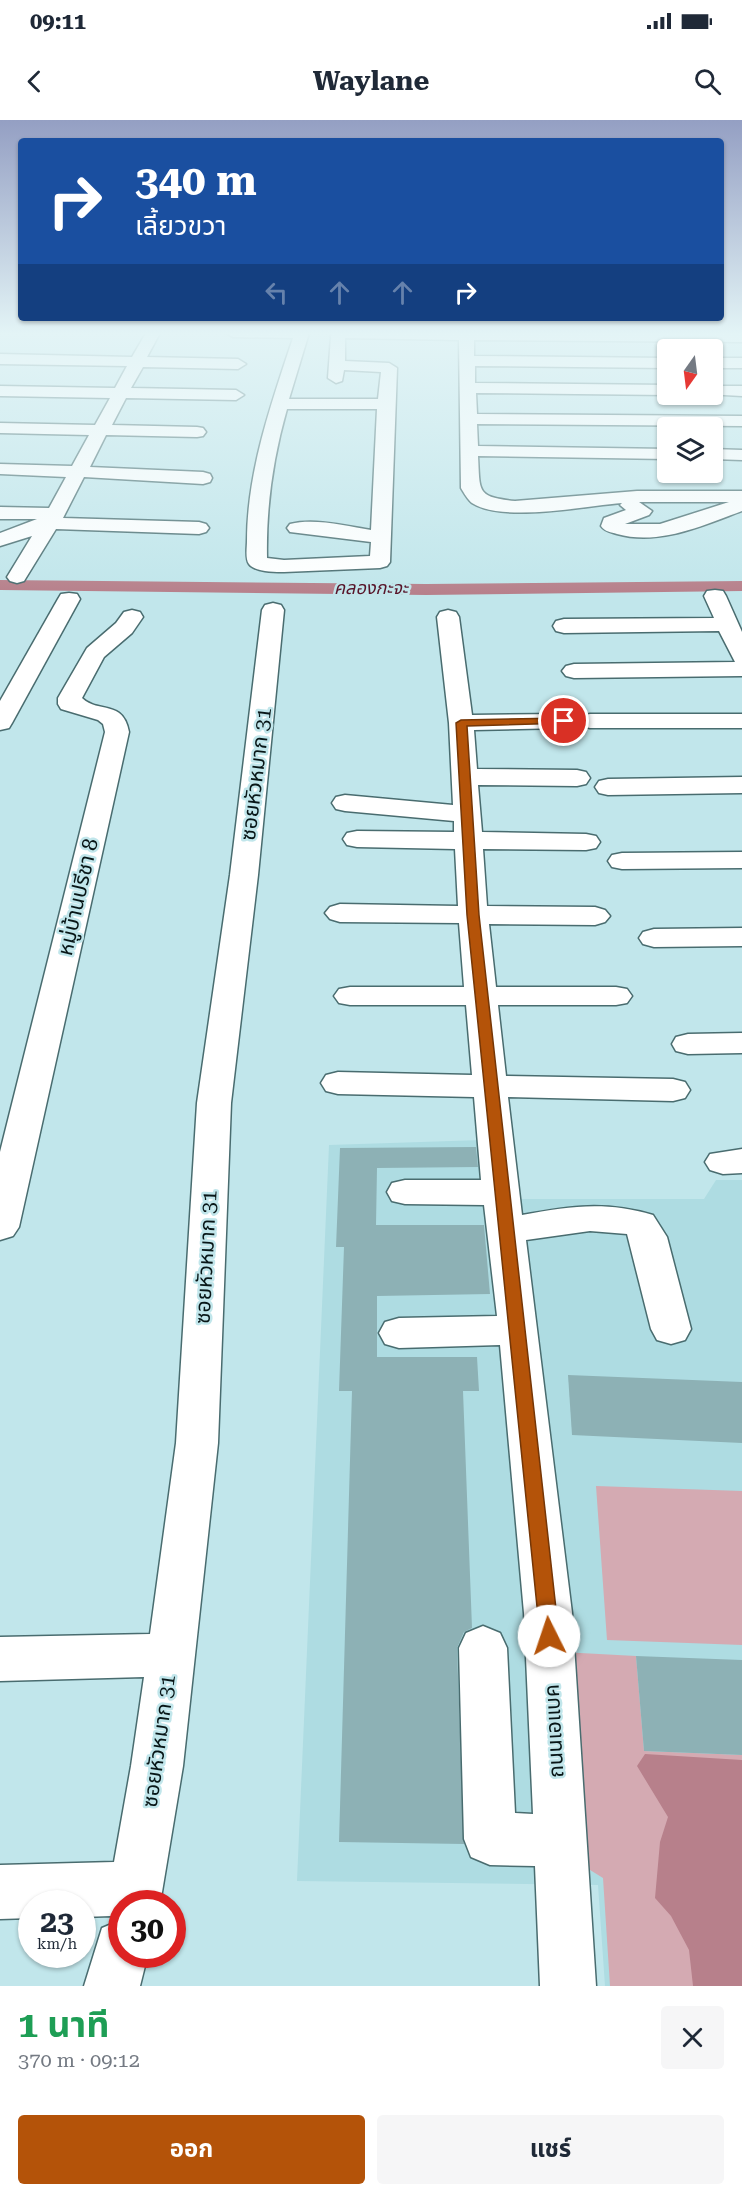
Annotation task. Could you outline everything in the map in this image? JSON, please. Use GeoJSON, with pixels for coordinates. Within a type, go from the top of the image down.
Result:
{"type":"FeatureCollection","features":[{"type":"Feature","properties":{"kind":"street"},"geometry":{"type":"LineString","coordinates":[[17,578],[52,519],[105,420]]}},
{"type":"Feature","properties":{"kind":"street","name":"ซอยหัวหมาก 31"},"geometry":{"type":"LineString","coordinates":[[136,1890],[157,1766],[197,1443],[214,1102],[246,851],[262,583],[257,512],[277,420]]}},
{"type":"Feature","properties":{"kind":"street"},"geometry":{"type":"LineString","coordinates":[[262,583],[269,565],[379,571],[385,420]]}},
{"type":"Feature","properties":{"kind":"street"},"geometry":{"type":"LineString","coordinates":[[469,420],[470,488],[476,500],[517,507],[613,493],[742,491]]}},
{"type":"Feature","properties":{"kind":"street"},"geometry":{"type":"LineString","coordinates":[[616,420],[742,421]]}},
{"type":"Feature","properties":{"kind":"street"},"geometry":{"type":"LineString","coordinates":[[0,428],[197,432]]}},
{"type":"Feature","properties":{"kind":"street"},"geometry":{"type":"LineString","coordinates":[[470,451],[657,454]]}},
{"type":"Feature","properties":{"kind":"street"},"geometry":{"type":"LineString","coordinates":[[723,454],[742,455]]}},
{"type":"Feature","properties":{"kind":"street"},"geometry":{"type":"LineString","coordinates":[[0,470],[77,471],[203,478]]}},
{"type":"Feature","properties":{"kind":"street"},"geometry":{"type":"LineString","coordinates":[[613,493],[742,497]]}},
{"type":"Feature","properties":{"kind":"street"},"geometry":{"type":"LineString","coordinates":[[613,493],[642,511]]}},
{"type":"Feature","properties":{"kind":"street"},"geometry":{"type":"LineString","coordinates":[[717,513],[642,511],[616,519],[611,522],[611,526],[618,530],[647,531],[681,525],[717,513],[742,504]]}},
{"type":"Feature","properties":{"kind":"street"},"geometry":{"type":"LineString","coordinates":[[360,511],[382,511]]}},
{"type":"Feature","properties":{"kind":"street"},"geometry":{"type":"LineString","coordinates":[[0,513],[52,519],[199,528]]}},
{"type":"Feature","properties":{"kind":"street"},"geometry":{"type":"LineString","coordinates":[[0,513],[9,515],[20,522],[22,533]]}},
{"type":"Feature","properties":{"kind":"street"},"geometry":{"type":"LineString","coordinates":[[0,540],[52,519]]}},
{"type":"Feature","properties":{"kind":"street"},"geometry":{"type":"LineString","coordinates":[[297,528],[333,530],[381,538]]}},
{"type":"Feature","properties":{"kind":"street"},"geometry":{"type":"LineString","coordinates":[[715,596],[742,657]]}},
{"type":"Feature","properties":{"kind":"street"},"geometry":{"type":"LineString","coordinates":[[0,723],[69,599]]}},
{"type":"Feature","properties":{"kind":"street","name":"หมู่บ้านปรีชา 8"},"geometry":{"type":"LineString","coordinates":[[0,1227],[117,732],[115,722],[107,715],[70,704],[70,698],[95,653],[124,628],[132,617]]}},
{"type":"Feature","properties":{"kind":"street","name":"ถนนเอแบค"},"geometry":{"type":"LineString","coordinates":[[447,617],[461,723],[473,915],[548,1613],[568,1986]]}},
{"type":"Feature","properties":{"kind":"street"},"geometry":{"type":"LineString","coordinates":[[564,626],[728,624]]}},
{"type":"Feature","properties":{"kind":"street"},"geometry":{"type":"LineString","coordinates":[[574,671],[742,669]]}},
{"type":"Feature","properties":{"kind":"street"},"geometry":{"type":"LineString","coordinates":[[461,723],[564,721]]}},
{"type":"Feature","properties":{"kind":"street"},"geometry":{"type":"LineString","coordinates":[[590,721],[742,721]]}},
{"type":"Feature","properties":{"kind":"street"},"geometry":{"type":"LineString","coordinates":[[357,839],[466,811],[577,777]]}},
{"type":"Feature","properties":{"kind":"street"},"geometry":{"type":"LineString","coordinates":[[608,787],[742,784]]}},
{"type":"Feature","properties":{"kind":"street"},"geometry":{"type":"LineString","coordinates":[[345,803],[466,811],[586,842]]}},
{"type":"Feature","properties":{"kind":"street"},"geometry":{"type":"LineString","coordinates":[[622,861],[742,860]]}},
{"type":"Feature","properties":{"kind":"street"},"geometry":{"type":"LineString","coordinates":[[340,913],[596,916]]}},
{"type":"Feature","properties":{"kind":"street"},"geometry":{"type":"LineString","coordinates":[[654,938],[742,937]]}},
{"type":"Feature","properties":{"kind":"street"},"geometry":{"type":"LineString","coordinates":[[350,996],[616,996]]}},
{"type":"Feature","properties":{"kind":"street"},"geometry":{"type":"LineString","coordinates":[[688,1044],[742,1043]]}},
{"type":"Feature","properties":{"kind":"street"},"geometry":{"type":"LineString","coordinates":[[338,1083],[673,1090]]}},
{"type":"Feature","properties":{"kind":"street"},"geometry":{"type":"LineString","coordinates":[[405,1192],[502,1193]]}},
{"type":"Feature","properties":{"kind":"street"},"geometry":{"type":"LineString","coordinates":[[506,1231],[591,1218],[620,1218],[640,1224],[648,1238],[671,1329]]}},
{"type":"Feature","properties":{"kind":"street"},"geometry":{"type":"LineString","coordinates":[[399,1333],[518,1330]]}},
{"type":"Feature","properties":{"kind":"street"},"geometry":{"type":"LineString","coordinates":[[483,1648],[490,1839],[560,1840]]}},
{"type":"Feature","properties":{"kind":"street"},"geometry":{"type":"LineString","coordinates":[[0,1659],[171,1655]]}},
{"type":"Feature","properties":{"kind":"street"},"geometry":{"type":"LineString","coordinates":[[0,1892],[108,1895]]}},
{"type":"Feature","properties":{"kind":"street"},"geometry":{"type":"LineString","coordinates":[[112,1986],[117,1968]]}},
{"type":"Feature","properties":{"kind":"shaded area"},"geometry":{"type":"Polygon","coordinates":[[[482,1140],[514,1199],[704,1199],[716,1180],[742,1180],[742,1986],[605,1986],[598,1885],[297,1881],[329,1145],[482,1140]]]}},
{"type":"Feature","properties":{"kind":"shaded area"},"geometry":{"type":"Polygon","coordinates":[[[596,1486],[742,1491],[742,1645],[607,1640],[596,1486]]]}},
{"type":"Feature","properties":{"kind":"shaded area"},"geometry":{"type":"Polygon","coordinates":[[[562,1652],[636,1656],[644,1751],[742,1755],[742,1986],[610,1986],[603,1878],[582,1865],[562,1652]]]}},
{"type":"Feature","properties":{"kind":"shaded area"},"geometry":{"type":"Polygon","coordinates":[[[645,1754],[742,1760],[742,1986],[693,1986],[689,1950],[671,1916],[655,1898],[660,1842],[668,1817],[637,1766],[645,1754]]]}},
{"type":"Feature","properties":{"kind":"building"},"geometry":{"type":"Polygon","coordinates":[[[476,1147],[478,1167],[377,1168],[376,1225],[484,1225],[490,1294],[377,1296],[377,1357],[477,1357],[479,1391],[463,1391],[472,1628],[464,1632],[457,1648],[464,1844],[339,1842],[352,1391],[339,1391],[344,1247],[336,1247],[340,1148],[476,1147]]]}},
{"type":"Feature","properties":{"kind":"building"},"geometry":{"type":"Polygon","coordinates":[[[568,1375],[742,1382],[742,1443],[572,1435],[568,1375]]]}},
{"type":"Feature","properties":{"kind":"building"},"geometry":{"type":"Polygon","coordinates":[[[636,1656],[742,1660],[742,1755],[644,1751],[636,1656]]]}},
{"type":"Feature","properties":{"kind":"waterway","name":"คลองกะจะ"},"geometry":{"type":"LineString","coordinates":[[0,585],[426,589],[742,586]]}},
{"type":"Feature","properties":{"kind":"route"},"geometry":{"type":"LineString","coordinates":[[549,1636],[522,1361],[507,1250],[473,915],[461,723],[564,721]]}}]}
